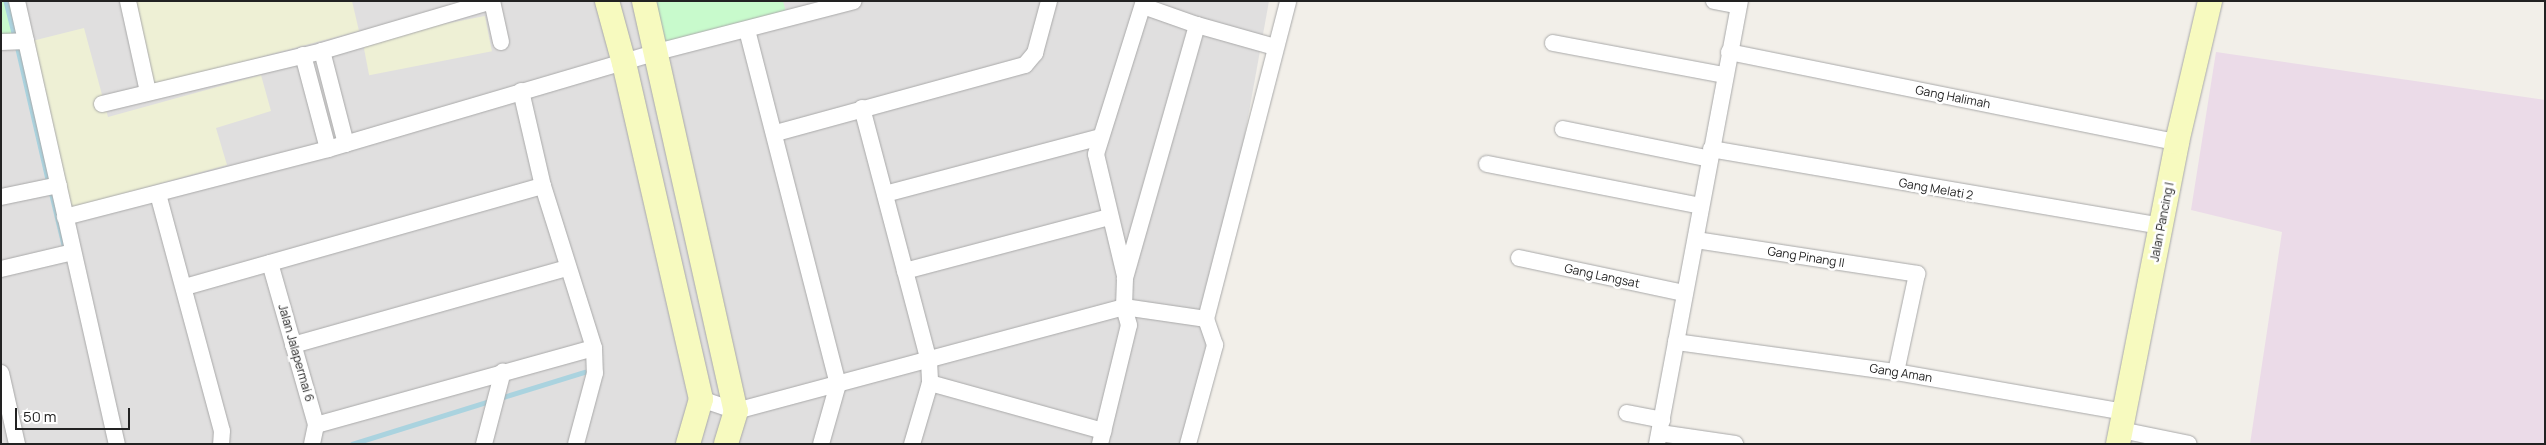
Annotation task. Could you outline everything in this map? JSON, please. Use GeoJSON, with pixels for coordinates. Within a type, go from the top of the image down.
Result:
{"type":"FeatureCollection","features":[{"type":"Feature","properties":{"kind":"street"},"geometry":{"type":"LineString","coordinates":[[17,1],[15,42],[53,186],[66,217],[68,253],[116,439]]}},
{"type":"Feature","properties":{"kind":"street"},"geometry":{"type":"LineString","coordinates":[[128,1],[148,92]]}},
{"type":"Feature","properties":{"kind":"street"},"geometry":{"type":"LineString","coordinates":[[102,104],[322,51],[492,1],[501,42]]}},
{"type":"Feature","properties":{"kind":"street"},"geometry":{"type":"LineString","coordinates":[[607,1],[624,63],[701,399],[688,444]]}},
{"type":"Feature","properties":{"kind":"street"},"geometry":{"type":"LineString","coordinates":[[644,1],[657,52],[736,411],[726,444]]}},
{"type":"Feature","properties":{"kind":"street"},"geometry":{"type":"LineString","coordinates":[[66,217],[328,149],[657,52],[854,1]]}},
{"type":"Feature","properties":{"kind":"street"},"geometry":{"type":"LineString","coordinates":[[776,133],[1025,65],[1035,53],[1049,1]]}},
{"type":"Feature","properties":{"kind":"street"},"geometry":{"type":"LineString","coordinates":[[1188,444],[1215,345],[1206,319],[1288,1]]}},
{"type":"Feature","properties":{"kind":"street"},"geometry":{"type":"LineString","coordinates":[[1660,432],[1684,294],[1696,240],[1724,75],[1740,4],[1714,1]]}},
{"type":"Feature","properties":{"kind":"street","name":"Jalan Pancing I"},"geometry":{"type":"LineString","coordinates":[[2121,429],[2177,142],[2210,1]]}},
{"type":"Feature","properties":{"kind":"street"},"geometry":{"type":"LineString","coordinates":[[1126,278],[1096,161],[1100,137],[1143,4],[1196,25],[1275,47]]}},
{"type":"Feature","properties":{"kind":"street"},"geometry":{"type":"LineString","coordinates":[[930,383],[1102,437],[1129,325],[1124,307],[1126,278],[1196,25]]}},
{"type":"Feature","properties":{"kind":"street"},"geometry":{"type":"LineString","coordinates":[[747,30],[776,133],[838,384],[821,444]]}},
{"type":"Feature","properties":{"kind":"street"},"geometry":{"type":"LineString","coordinates":[[1553,43],[1724,75]]}},
{"type":"Feature","properties":{"kind":"street"},"geometry":{"type":"LineString","coordinates":[[322,51],[346,144]]}},
{"type":"Feature","properties":{"kind":"street","name":"Gang Halimah"},"geometry":{"type":"LineString","coordinates":[[1729,52],[2177,142]]}},
{"type":"Feature","properties":{"kind":"street"},"geometry":{"type":"LineString","coordinates":[[303,55],[328,149]]}},
{"type":"Feature","properties":{"kind":"street"},"geometry":{"type":"LineString","coordinates":[[521,91],[543,186],[567,268],[594,348],[595,372],[576,444]]}},
{"type":"Feature","properties":{"kind":"street"},"geometry":{"type":"LineString","coordinates":[[862,108],[929,361],[930,383],[912,444]]}},
{"type":"Feature","properties":{"kind":"street","name":"Gang Melati 2"},"geometry":{"type":"LineString","coordinates":[[1563,129],[2161,226]]}},
{"type":"Feature","properties":{"kind":"street"},"geometry":{"type":"LineString","coordinates":[[884,194],[1100,137]]}},
{"type":"Feature","properties":{"kind":"street"},"geometry":{"type":"LineString","coordinates":[[1487,164],[1702,206]]}},
{"type":"Feature","properties":{"kind":"street"},"geometry":{"type":"LineString","coordinates":[[1,197],[53,186]]}},
{"type":"Feature","properties":{"kind":"street"},"geometry":{"type":"LineString","coordinates":[[185,287],[543,186]]}},
{"type":"Feature","properties":{"kind":"street"},"geometry":{"type":"LineString","coordinates":[[158,194],[185,287],[222,431],[221,444]]}},
{"type":"Feature","properties":{"kind":"street"},"geometry":{"type":"LineString","coordinates":[[905,271],[1110,217]]}},
{"type":"Feature","properties":{"kind":"street","name":"Gang Pinang II"},"geometry":{"type":"LineString","coordinates":[[1696,240],[1917,274],[1896,372]]}},
{"type":"Feature","properties":{"kind":"street"},"geometry":{"type":"LineString","coordinates":[[1,269],[68,253]]}},
{"type":"Feature","properties":{"kind":"street","name":"Gang Langsat"},"geometry":{"type":"LineString","coordinates":[[1519,258],[1684,294]]}},
{"type":"Feature","properties":{"kind":"street","name":"Jalan Jalapermai 6"},"geometry":{"type":"LineString","coordinates":[[270,263],[316,425],[312,444]]}},
{"type":"Feature","properties":{"kind":"street"},"geometry":{"type":"LineString","coordinates":[[293,345],[567,268]]}},
{"type":"Feature","properties":{"kind":"street"},"geometry":{"type":"LineString","coordinates":[[701,399],[736,411],[929,361],[1124,307],[1206,319]]}},
{"type":"Feature","properties":{"kind":"street","name":"Gang Aman"},"geometry":{"type":"LineString","coordinates":[[1676,342],[1896,372],[2121,429],[2189,444]]}},
{"type":"Feature","properties":{"kind":"street"},"geometry":{"type":"LineString","coordinates":[[316,425],[503,371],[594,348]]}},
{"type":"Feature","properties":{"kind":"street"},"geometry":{"type":"LineString","coordinates":[[484,444],[503,371]]}},
{"type":"Feature","properties":{"kind":"street"},"geometry":{"type":"LineString","coordinates":[[1,373],[17,444]]}},
{"type":"Feature","properties":{"kind":"street"},"geometry":{"type":"LineString","coordinates":[[1627,413],[1660,432],[1735,444]]}},
{"type":"Feature","properties":{"kind":"shaded area"},"geometry":{"type":"Polygon","coordinates":[[[21,1],[1269,1],[1189,444],[1,444],[1,47],[21,1]]]}},
{"type":"Feature","properties":{"kind":"shaded area"},"geometry":{"type":"Polygon","coordinates":[[[2216,52],[2545,100],[2545,444],[2250,444],[2282,232],[2191,210],[2216,52]]]}},
{"type":"Feature","properties":{"kind":"green space"},"geometry":{"type":"Polygon","coordinates":[[[1,1],[11,1],[21,47],[1,48],[1,1]]]}},
{"type":"Feature","properties":{"kind":"green space"},"geometry":{"type":"Polygon","coordinates":[[[134,1],[352,1],[359,31],[151,86],[134,1]]]}},
{"type":"Feature","properties":{"kind":"green space"},"geometry":{"type":"Polygon","coordinates":[[[648,1],[783,1],[787,16],[659,45],[648,1]]]}},
{"type":"Feature","properties":{"kind":"green space"},"geometry":{"type":"Polygon","coordinates":[[[485,16],[492,51],[369,75],[362,40],[485,16]]]}},
{"type":"Feature","properties":{"kind":"green space"},"geometry":{"type":"Polygon","coordinates":[[[84,28],[108,117],[261,75],[271,111],[216,128],[227,165],[72,208],[32,41],[84,28]]]}},
{"type":"Feature","properties":{"kind":"waterway"},"geometry":{"type":"LineString","coordinates":[[6,1],[15,38]]}},
{"type":"Feature","properties":{"kind":"waterway"},"geometry":{"type":"LineString","coordinates":[[17,45],[49,184]]}},
{"type":"Feature","properties":{"kind":"waterway"},"geometry":{"type":"LineString","coordinates":[[51,191],[65,249]]}},
{"type":"Feature","properties":{"kind":"waterway"},"geometry":{"type":"LineString","coordinates":[[500,398],[584,372]]}},
{"type":"Feature","properties":{"kind":"waterway"},"geometry":{"type":"LineString","coordinates":[[352,444],[490,401]]}}]}
